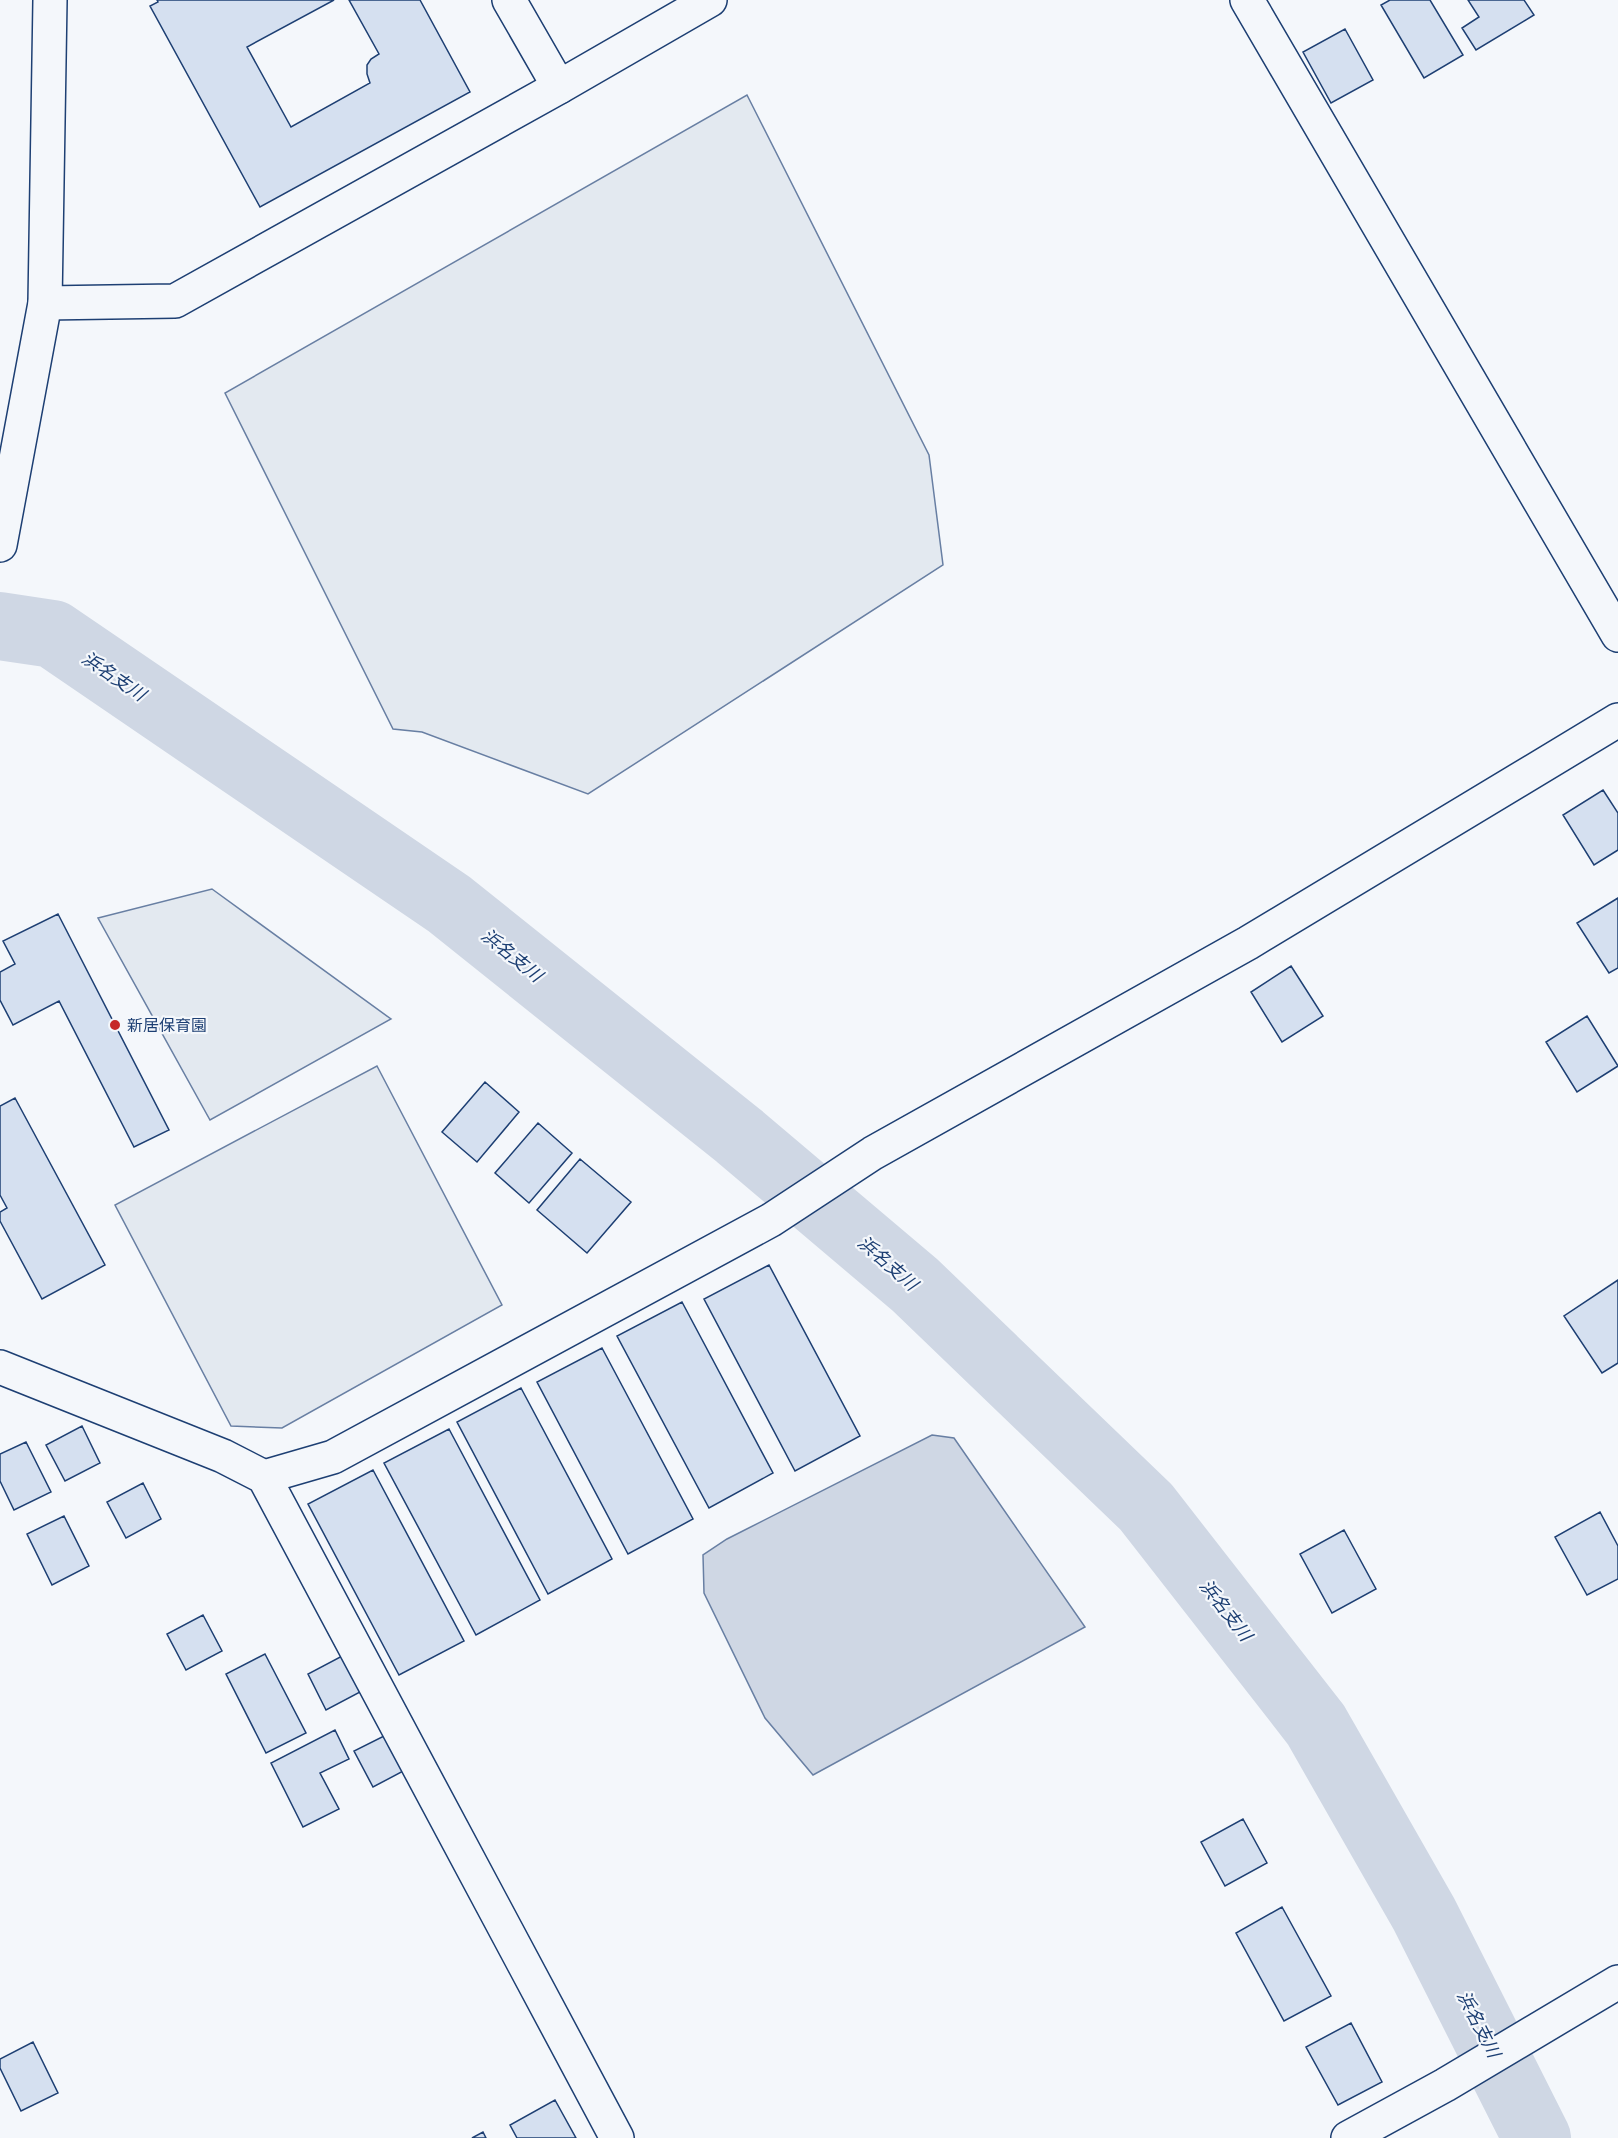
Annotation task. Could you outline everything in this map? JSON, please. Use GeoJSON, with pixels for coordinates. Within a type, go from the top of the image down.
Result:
{"type":"FeatureCollection","features":[{"type":"Feature","properties":{"kind":"street"},"geometry":{"type":"LineString","coordinates":[[1,539],[45,303],[50,0]]}},
{"type":"Feature","properties":{"kind":"street"},"geometry":{"type":"LineString","coordinates":[[509,0],[559,87]]}},
{"type":"Feature","properties":{"kind":"street"},"geometry":{"type":"LineString","coordinates":[[45,303],[175,301],[710,0]]}},
{"type":"Feature","properties":{"kind":"street"},"geometry":{"type":"LineString","coordinates":[[1246,0],[1618,635]]}},
{"type":"Feature","properties":{"kind":"street"},"geometry":{"type":"LineString","coordinates":[[264,1477],[333,1457],[771,1220],[873,1154],[1248,943],[1618,720]]}},
{"type":"Feature","properties":{"kind":"street"},"geometry":{"type":"LineString","coordinates":[[0,1367],[223,1456],[264,1477],[617,2138]]}},
{"type":"Feature","properties":{"kind":"street"},"geometry":{"type":"LineString","coordinates":[[1348,2138],[1445,2085],[1618,1982]]}},
{"type":"Feature","properties":{"kind":"shaded area"},"geometry":{"type":"Polygon","coordinates":[[[747,95],[929,455],[943,565],[588,794],[422,732],[393,729],[225,393],[747,95]]]}},
{"type":"Feature","properties":{"kind":"shaded area"},"geometry":{"type":"Polygon","coordinates":[[[212,889],[391,1019],[210,1120],[98,918],[212,889]]]}},
{"type":"Feature","properties":{"kind":"shaded area"},"geometry":{"type":"Polygon","coordinates":[[[377,1066],[502,1305],[282,1428],[231,1426],[115,1205],[377,1066]]]}},
{"type":"Feature","properties":{"kind":"shaded area"},"geometry":{"type":"Polygon","coordinates":[[[932,1435],[954,1438],[1085,1627],[813,1775],[765,1718],[704,1593],[703,1555],[727,1539],[932,1435]]]}},
{"type":"Feature","properties":{"kind":"building"},"geometry":{"type":"Polygon","coordinates":[[[157,0],[334,0],[247,47],[291,127],[370,83],[367,65],[379,54],[349,0],[420,0],[470,92],[260,207],[150,6],[158,2],[157,0]]]}},
{"type":"Feature","properties":{"kind":"building"},"geometry":{"type":"Polygon","coordinates":[[[1390,0],[1430,0],[1463,55],[1424,78],[1381,5],[1390,0]]]}},
{"type":"Feature","properties":{"kind":"building"},"geometry":{"type":"Polygon","coordinates":[[[1468,0],[1524,0],[1534,15],[1476,50],[1462,28],[1479,17],[1468,0]]]}},
{"type":"Feature","properties":{"kind":"building"},"geometry":{"type":"Polygon","coordinates":[[[1345,29],[1373,80],[1331,103],[1303,52],[1345,29]]]}},
{"type":"Feature","properties":{"kind":"building"},"geometry":{"type":"Polygon","coordinates":[[[1603,790],[1618,813],[1618,850],[1594,865],[1563,815],[1603,790]]]}},
{"type":"Feature","properties":{"kind":"building"},"geometry":{"type":"Polygon","coordinates":[[[1618,898],[1618,968],[1609,973],[1577,923],[1618,898]]]}},
{"type":"Feature","properties":{"kind":"building"},"geometry":{"type":"Polygon","coordinates":[[[58,914],[169,1130],[134,1147],[59,1001],[13,1025],[0,1000],[0,972],[15,964],[3,941],[58,914]]]}},
{"type":"Feature","properties":{"kind":"building"},"geometry":{"type":"Polygon","coordinates":[[[1291,966],[1323,1016],[1282,1042],[1251,992],[1291,966]]]}},
{"type":"Feature","properties":{"kind":"building"},"geometry":{"type":"Polygon","coordinates":[[[1587,1016],[1618,1066],[1577,1092],[1546,1042],[1587,1016]]]}},
{"type":"Feature","properties":{"kind":"building"},"geometry":{"type":"Polygon","coordinates":[[[485,1082],[519,1112],[477,1162],[442,1132],[485,1082]]]}},
{"type":"Feature","properties":{"kind":"building"},"geometry":{"type":"Polygon","coordinates":[[[15,1098],[105,1265],[42,1299],[0,1221],[0,1212],[7,1208],[0,1195],[0,1106],[15,1098]]]}},
{"type":"Feature","properties":{"kind":"building"},"geometry":{"type":"Polygon","coordinates":[[[538,1123],[572,1153],[529,1203],[495,1173],[538,1123]]]}},
{"type":"Feature","properties":{"kind":"building"},"geometry":{"type":"Polygon","coordinates":[[[580,1159],[631,1202],[587,1253],[537,1210],[580,1159]]]}},
{"type":"Feature","properties":{"kind":"building"},"geometry":{"type":"Polygon","coordinates":[[[769,1265],[860,1436],[795,1471],[704,1299],[769,1265]]]}},
{"type":"Feature","properties":{"kind":"building"},"geometry":{"type":"Polygon","coordinates":[[[1618,1280],[1618,1363],[1602,1373],[1564,1316],[1618,1280]]]}},
{"type":"Feature","properties":{"kind":"building"},"geometry":{"type":"Polygon","coordinates":[[[682,1302],[773,1473],[709,1508],[617,1336],[682,1302]]]}},
{"type":"Feature","properties":{"kind":"building"},"geometry":{"type":"Polygon","coordinates":[[[602,1348],[693,1519],[628,1554],[537,1382],[602,1348]]]}},
{"type":"Feature","properties":{"kind":"building"},"geometry":{"type":"Polygon","coordinates":[[[521,1388],[612,1559],[548,1594],[457,1422],[521,1388]]]}},
{"type":"Feature","properties":{"kind":"building"},"geometry":{"type":"Polygon","coordinates":[[[82,1426],[100,1463],[65,1481],[46,1445],[82,1426]]]}},
{"type":"Feature","properties":{"kind":"building"},"geometry":{"type":"Polygon","coordinates":[[[449,1429],[540,1600],[476,1635],[384,1463],[449,1429]]]}},
{"type":"Feature","properties":{"kind":"building"},"geometry":{"type":"Polygon","coordinates":[[[26,1442],[51,1492],[14,1510],[0,1481],[0,1454],[26,1442]]]}},
{"type":"Feature","properties":{"kind":"building"},"geometry":{"type":"Polygon","coordinates":[[[373,1470],[464,1641],[399,1675],[308,1504],[373,1470]]]}},
{"type":"Feature","properties":{"kind":"building"},"geometry":{"type":"Polygon","coordinates":[[[143,1483],[161,1519],[126,1538],[107,1502],[143,1483]]]}},
{"type":"Feature","properties":{"kind":"building"},"geometry":{"type":"Polygon","coordinates":[[[1600,1512],[1618,1546],[1618,1579],[1587,1595],[1555,1537],[1600,1512]]]}},
{"type":"Feature","properties":{"kind":"building"},"geometry":{"type":"Polygon","coordinates":[[[64,1516],[89,1566],[52,1585],[27,1534],[64,1516]]]}},
{"type":"Feature","properties":{"kind":"building"},"geometry":{"type":"Polygon","coordinates":[[[1344,1530],[1376,1589],[1332,1613],[1300,1554],[1344,1530]]]}},
{"type":"Feature","properties":{"kind":"building"},"geometry":{"type":"Polygon","coordinates":[[[203,1615],[222,1651],[186,1670],[167,1634],[203,1615]]]}},
{"type":"Feature","properties":{"kind":"building"},"geometry":{"type":"Polygon","coordinates":[[[265,1654],[306,1733],[266,1753],[226,1674],[265,1654]]]}},
{"type":"Feature","properties":{"kind":"building"},"geometry":{"type":"Polygon","coordinates":[[[344,1655],[362,1691],[326,1710],[308,1674],[344,1655]]]}},
{"type":"Feature","properties":{"kind":"building"},"geometry":{"type":"Polygon","coordinates":[[[335,1730],[349,1759],[320,1773],[339,1809],[303,1827],[271,1763],[335,1730]]]}},
{"type":"Feature","properties":{"kind":"building"},"geometry":{"type":"Polygon","coordinates":[[[390,1733],[409,1768],[373,1787],[354,1751],[390,1733]]]}},
{"type":"Feature","properties":{"kind":"building"},"geometry":{"type":"Polygon","coordinates":[[[1243,1819],[1267,1863],[1225,1886],[1201,1842],[1243,1819]]]}},
{"type":"Feature","properties":{"kind":"building"},"geometry":{"type":"Polygon","coordinates":[[[1282,1907],[1331,1996],[1284,2021],[1236,1933],[1282,1907]]]}},
{"type":"Feature","properties":{"kind":"building"},"geometry":{"type":"Polygon","coordinates":[[[1351,2023],[1382,2082],[1338,2105],[1306,2047],[1351,2023]]]}},
{"type":"Feature","properties":{"kind":"building"},"geometry":{"type":"Polygon","coordinates":[[[33,2042],[58,2093],[21,2111],[0,2068],[0,2059],[33,2042]]]}},
{"type":"Feature","properties":{"kind":"building"},"geometry":{"type":"Polygon","coordinates":[[[555,2100],[576,2138],[517,2138],[510,2125],[555,2100]]]}},
{"type":"Feature","properties":{"kind":"building"},"geometry":{"type":"Polygon","coordinates":[[[483,2132],[486,2138],[472,2138],[483,2132]]]}},
{"type":"Feature","properties":{"kind":"waterway","name":"浜名支川"},"geometry":{"type":"LineString","coordinates":[[0,626],[53,634],[449,904],[739,1136],[915,1285],[1146,1507],[1316,1725],[1424,1914],[1537,2138]]}},
{"type":"Feature","properties":{"kind":"place","name":"新居保育園"},"geometry":{"type":"Point","coordinates":[115,1025]}}]}
